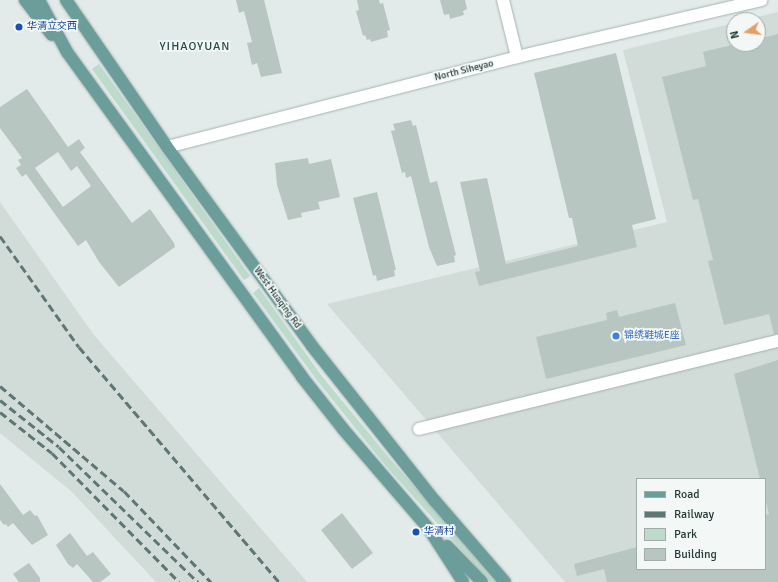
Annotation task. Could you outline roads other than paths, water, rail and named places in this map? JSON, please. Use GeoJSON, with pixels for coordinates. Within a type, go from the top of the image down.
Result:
{"type":"FeatureCollection","features":[{"type":"Feature","properties":{"kind":"main road"},"geometry":{"type":"LineString","coordinates":[[25,0],[67,52],[302,377],[343,429],[429,529],[482,582]]}},
{"type":"Feature","properties":{"kind":"main road"},"geometry":{"type":"LineString","coordinates":[[39,0],[67,52]]}},
{"type":"Feature","properties":{"kind":"main road","name":"West Huaqing Rd"},"geometry":{"type":"LineString","coordinates":[[66,0],[167,147],[364,413],[506,582]]}},
{"type":"Feature","properties":{"kind":"main road"},"geometry":{"type":"LineString","coordinates":[[74,0],[88,33]]}},
{"type":"Feature","properties":{"kind":"main road"},"geometry":{"type":"LineString","coordinates":[[429,529],[463,582]]}},
{"type":"Feature","properties":{"kind":"street"},"geometry":{"type":"LineString","coordinates":[[503,0],[517,57]]}},
{"type":"Feature","properties":{"kind":"street","name":"North Siheyao"},"geometry":{"type":"LineString","coordinates":[[167,147],[517,57],[761,0]]}},
{"type":"Feature","properties":{"kind":"street"},"geometry":{"type":"LineString","coordinates":[[419,429],[778,341]]}},
{"type":"Feature","properties":{"kind":"railway"},"geometry":{"type":"LineString","coordinates":[[0,236],[79,347],[279,582]]}},
{"type":"Feature","properties":{"kind":"railway"},"geometry":{"type":"LineString","coordinates":[[0,386],[124,491],[211,582]]}},
{"type":"Feature","properties":{"kind":"railway"},"geometry":{"type":"LineString","coordinates":[[0,400],[59,447],[198,582]]}},
{"type":"Feature","properties":{"kind":"railway"},"geometry":{"type":"LineString","coordinates":[[0,412],[52,453],[179,582]]}},
{"type":"Feature","properties":{"kind":"place","name":"华清立交西"},"geometry":{"type":"Point","coordinates":[19,27]}},
{"type":"Feature","properties":{"kind":"place","name":"锦绣鞋城E座"},"geometry":{"type":"Point","coordinates":[616,336]}},
{"type":"Feature","properties":{"kind":"place","name":"华清村"},"geometry":{"type":"Point","coordinates":[416,532]}},
{"type":"Feature","properties":{"kind":"district","name":"YIHAOYUAN"},"geometry":{"type":"Point","coordinates":[195,47]}}]}
